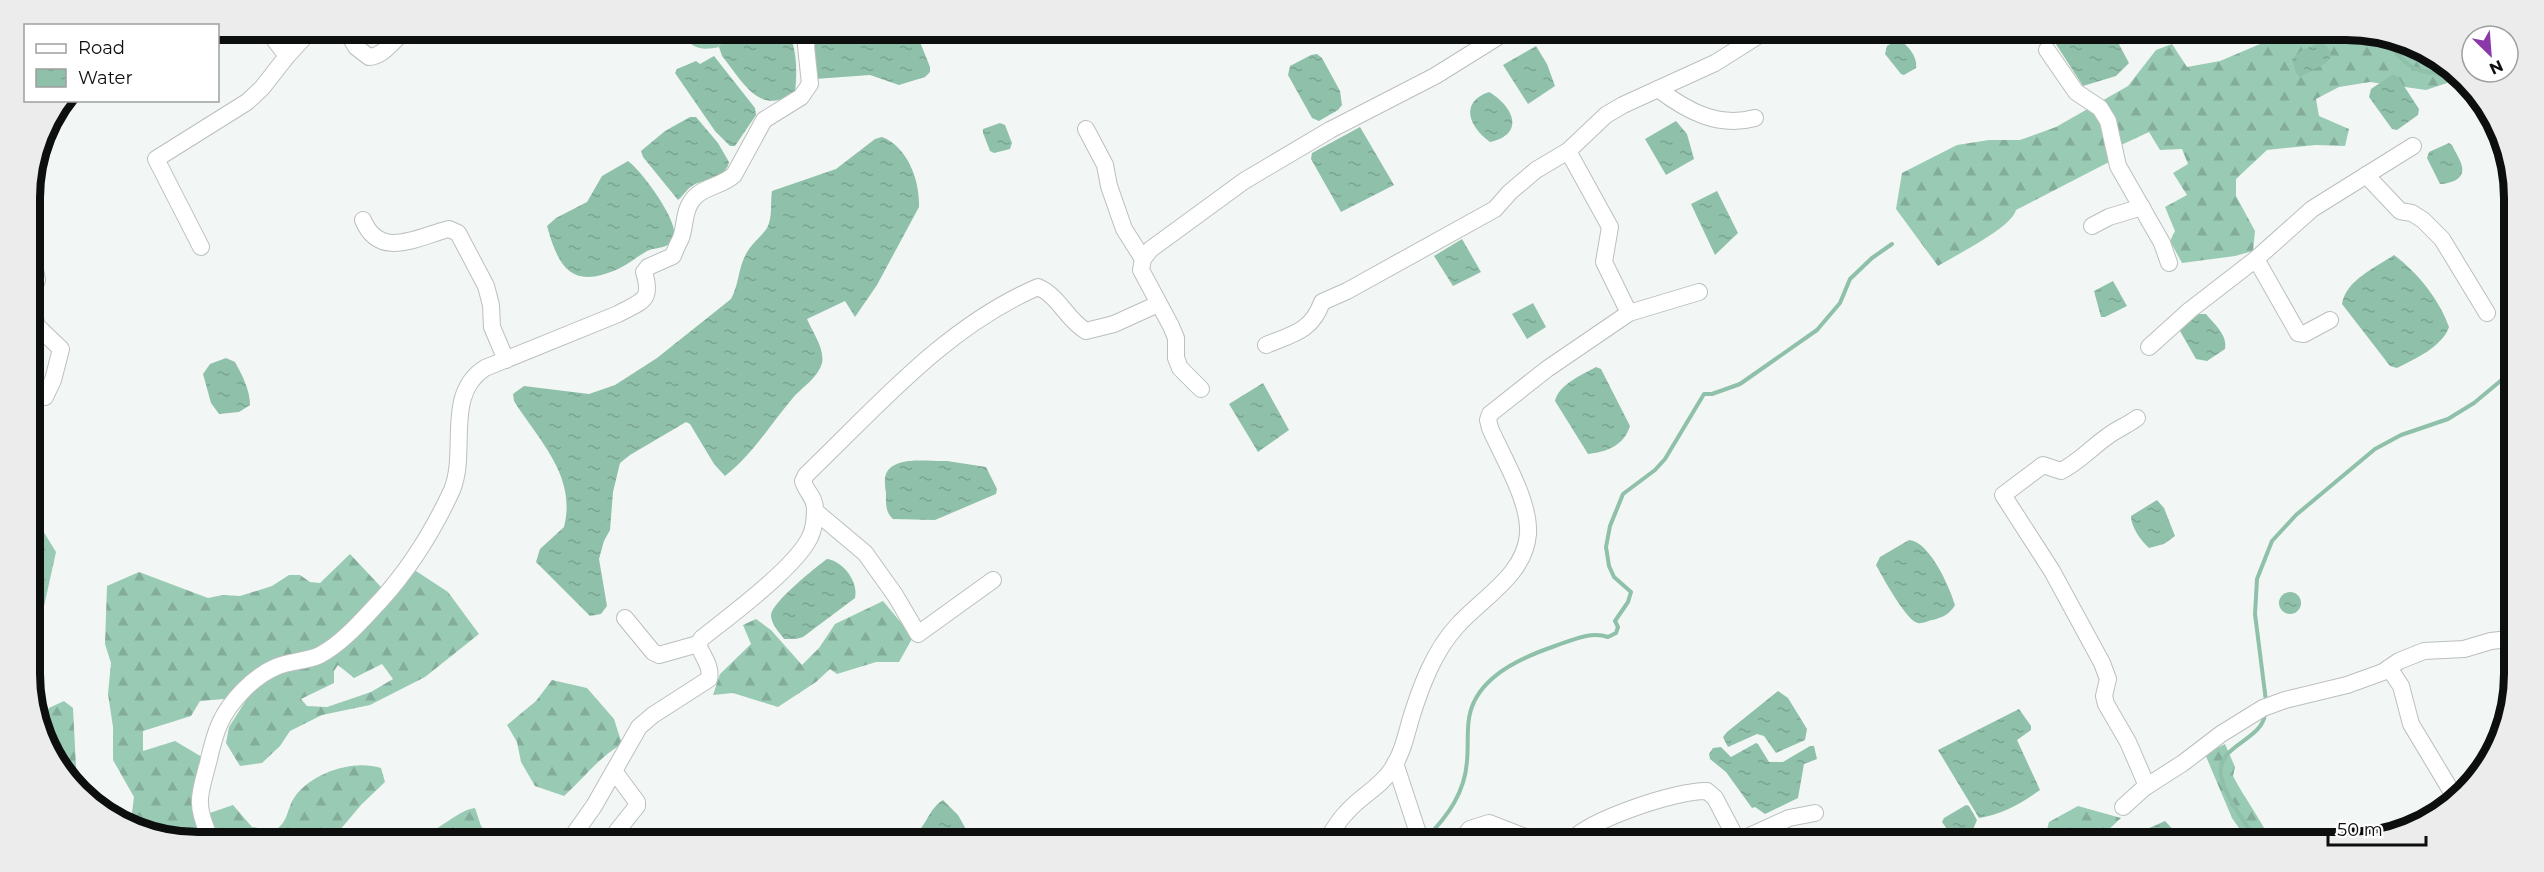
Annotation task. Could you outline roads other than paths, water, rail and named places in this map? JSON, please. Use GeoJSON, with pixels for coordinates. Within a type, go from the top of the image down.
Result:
{"type":"FeatureCollection","features":[{"type":"Feature","properties":{"kind":"street"},"geometry":{"type":"LineString","coordinates":[[275,41],[287,56]]}},
{"type":"Feature","properties":{"kind":"street"},"geometry":{"type":"LineString","coordinates":[[201,247],[156,159],[247,102],[271,78],[301,41]]}},
{"type":"Feature","properties":{"kind":"street"},"geometry":{"type":"LineString","coordinates":[[353,41],[362,54],[369,57],[375,57],[394,41]]}},
{"type":"Feature","properties":{"kind":"street"},"geometry":{"type":"LineString","coordinates":[[207,832],[199,813],[199,796],[220,722],[249,685],[262,674],[278,666],[307,660],[322,654],[367,615],[398,581],[453,488],[459,452],[460,411],[466,387],[476,374],[618,314],[637,304],[648,294],[644,272],[648,267],[673,256],[682,236],[683,222],[692,200],[698,194],[729,180],[764,120],[801,97],[810,84],[807,41]]}},
{"type":"Feature","properties":{"kind":"street"},"geometry":{"type":"LineString","coordinates":[[1201,389],[1180,368],[1176,358],[1176,338],[1141,270],[1143,259],[1152,249],[1188,221],[1244,181],[1330,130],[1435,76],[1491,41]]}},
{"type":"Feature","properties":{"kind":"street"},"geometry":{"type":"LineString","coordinates":[[1266,345],[1305,329],[1317,317],[1322,302],[1347,291],[1495,209],[1536,170],[1568,151],[1606,115],[1716,63],[1750,41]]}},
{"type":"Feature","properties":{"kind":"street"},"geometry":{"type":"LineString","coordinates":[[2047,50],[2076,92],[2100,108],[2110,127],[2118,166],[2162,243],[2169,263]]}},
{"type":"Feature","properties":{"kind":"street"},"geometry":{"type":"LineString","coordinates":[[1658,89],[1683,108],[1714,119],[1732,122],[1755,118]]}},
{"type":"Feature","properties":{"kind":"street"},"geometry":{"type":"LineString","coordinates":[[1086,129],[1105,165],[1109,186],[1124,229],[1143,259]]}},
{"type":"Feature","properties":{"kind":"street"},"geometry":{"type":"LineString","coordinates":[[2149,347],[2190,310],[2256,259],[2312,209],[2413,146]]}},
{"type":"Feature","properties":{"kind":"street"},"geometry":{"type":"LineString","coordinates":[[1568,151],[1610,227],[1604,262],[1629,313]]}},
{"type":"Feature","properties":{"kind":"street"},"geometry":{"type":"LineString","coordinates":[[2366,176],[2400,211],[2412,213],[2423,220],[2442,239],[2487,313]]}},
{"type":"Feature","properties":{"kind":"street"},"geometry":{"type":"LineString","coordinates":[[2091,226],[2109,217],[2142,207]]}},
{"type":"Feature","properties":{"kind":"street"},"geometry":{"type":"LineString","coordinates":[[363,220],[369,232],[390,243],[404,243],[443,230],[454,230],[462,240],[486,286],[491,305],[492,327],[506,360]]}},
{"type":"Feature","properties":{"kind":"street"},"geometry":{"type":"LineString","coordinates":[[2256,259],[2298,333],[2304,334],[2330,320]]}},
{"type":"Feature","properties":{"kind":"street"},"geometry":{"type":"LineString","coordinates":[[625,618],[658,655],[698,644],[795,558],[810,537],[815,510],[814,499],[805,489],[803,481],[806,475],[928,357],[993,309],[1038,286],[1057,301],[1077,325],[1086,331],[1114,324],[1158,304]]}},
{"type":"Feature","properties":{"kind":"street"},"geometry":{"type":"LineString","coordinates":[[1333,831],[1346,812],[1383,780],[1395,763],[1406,738],[1427,673],[1449,636],[1506,580],[1524,551],[1528,534],[1525,507],[1490,428],[1490,414],[1547,369],[1629,313],[1699,292]]}},
{"type":"Feature","properties":{"kind":"street"},"geometry":{"type":"LineString","coordinates":[[41,330],[61,349],[53,380],[45,397]]}},
{"type":"Feature","properties":{"kind":"street"},"geometry":{"type":"LineString","coordinates":[[2137,418],[2109,435],[2071,466],[2061,471],[2043,465],[2003,495],[2052,571],[2102,663],[2108,679],[2104,696],[2106,704],[2128,742],[2146,786]]}},
{"type":"Feature","properties":{"kind":"street"},"geometry":{"type":"LineString","coordinates":[[815,510],[865,553],[895,595],[918,634],[993,580]]}},
{"type":"Feature","properties":{"kind":"street"},"geometry":{"type":"LineString","coordinates":[[2123,807],[2146,786],[2263,708],[2285,700],[2347,685],[2424,651],[2464,649],[2504,640]]}},
{"type":"Feature","properties":{"kind":"street"},"geometry":{"type":"LineString","coordinates":[[576,832],[594,806],[639,727],[652,714],[709,679],[708,663],[702,657],[698,644]]}},
{"type":"Feature","properties":{"kind":"street"},"geometry":{"type":"LineString","coordinates":[[2389,668],[2401,686],[2411,724],[2451,791]]}},
{"type":"Feature","properties":{"kind":"street"},"geometry":{"type":"LineString","coordinates":[[1395,763],[1417,831]]}},
{"type":"Feature","properties":{"kind":"street"},"geometry":{"type":"LineString","coordinates":[[614,771],[638,801],[637,806],[617,832]]}},
{"type":"Feature","properties":{"kind":"street"},"geometry":{"type":"LineString","coordinates":[[1582,831],[1587,827],[1659,799],[1692,790],[1707,791],[1715,798],[1733,831]]}},
{"type":"Feature","properties":{"kind":"street"},"geometry":{"type":"LineString","coordinates":[[1761,831],[1789,818],[1815,813]]}},
{"type":"Feature","properties":{"kind":"street"},"geometry":{"type":"LineString","coordinates":[[1469,831],[1489,823],[1511,831]]}},
{"type":"Feature","properties":{"kind":"water"},"geometry":{"type":"Polygon","coordinates":[[[722,41],[792,41],[795,52],[795,92],[782,99],[771,101],[752,93],[722,56],[719,47],[722,41]]]}},
{"type":"Feature","properties":{"kind":"water"},"geometry":{"type":"Polygon","coordinates":[[[811,41],[920,41],[930,67],[930,72],[925,77],[899,85],[870,75],[815,79],[811,41]]]}},
{"type":"Feature","properties":{"kind":"water"},"geometry":{"type":"Polygon","coordinates":[[[1895,41],[1905,44],[1911,51],[1916,68],[1904,75],[1901,74],[1885,54],[1887,46],[1895,41]]]}},
{"type":"Feature","properties":{"kind":"water"},"geometry":{"type":"Polygon","coordinates":[[[2054,41],[2117,41],[2129,63],[2116,76],[2083,86],[2054,41]]]}},
{"type":"Feature","properties":{"kind":"water"},"geometry":{"type":"Polygon","coordinates":[[[2323,41],[2331,56],[2326,63],[2300,77],[2296,73],[2292,59],[2301,51],[2323,41]]]}},
{"type":"Feature","properties":{"kind":"water"},"geometry":{"type":"Polygon","coordinates":[[[1536,46],[1547,64],[1555,86],[1528,104],[1503,65],[1536,46]]]}},
{"type":"Feature","properties":{"kind":"water"},"geometry":{"type":"Polygon","coordinates":[[[1317,54],[1322,58],[1340,91],[1342,105],[1338,110],[1319,121],[1312,118],[1288,75],[1290,66],[1317,54]]]}},
{"type":"Feature","properties":{"kind":"water"},"geometry":{"type":"Polygon","coordinates":[[[714,56],[755,108],[756,115],[735,146],[730,146],[715,131],[675,73],[677,69],[696,61],[700,64],[714,56]]]}},
{"type":"Feature","properties":{"kind":"water"},"geometry":{"type":"Polygon","coordinates":[[[2393,74],[2398,77],[2419,109],[2418,115],[2397,130],[2392,129],[2369,97],[2371,89],[2393,74]]]}},
{"type":"Feature","properties":{"kind":"water"},"geometry":{"type":"Polygon","coordinates":[[[1489,92],[1504,105],[1512,119],[1512,126],[1508,133],[1490,142],[1477,129],[1470,115],[1474,102],[1489,92]]]}},
{"type":"Feature","properties":{"kind":"water"},"geometry":{"type":"Polygon","coordinates":[[[690,117],[696,117],[718,143],[729,162],[724,172],[692,186],[678,200],[643,157],[641,151],[665,131],[690,117]]]}},
{"type":"Feature","properties":{"kind":"water"},"geometry":{"type":"Polygon","coordinates":[[[1676,121],[1687,134],[1694,159],[1666,175],[1645,139],[1676,121]]]}},
{"type":"Feature","properties":{"kind":"water"},"geometry":{"type":"Polygon","coordinates":[[[1000,123],[1005,125],[1012,143],[1010,149],[994,153],[990,151],[983,129],[1000,123]]]}},
{"type":"Feature","properties":{"kind":"water"},"geometry":{"type":"Polygon","coordinates":[[[1360,127],[1394,185],[1341,212],[1311,159],[1312,153],[1360,127]]]}},
{"type":"Feature","properties":{"kind":"water"},"geometry":{"type":"Polygon","coordinates":[[[882,137],[899,148],[911,166],[917,186],[919,207],[877,285],[855,317],[845,301],[807,319],[822,352],[820,368],[792,399],[753,449],[725,476],[714,464],[690,424],[686,422],[620,463],[613,492],[610,530],[599,559],[607,606],[601,614],[590,616],[536,562],[540,549],[564,527],[567,509],[565,491],[553,460],[514,401],[513,394],[524,386],[589,394],[615,385],[657,358],[731,299],[746,254],[769,224],[772,191],[836,169],[875,139],[882,137]]]}},
{"type":"Feature","properties":{"kind":"water"},"geometry":{"type":"Polygon","coordinates":[[[2449,143],[2460,160],[2462,174],[2454,181],[2440,184],[2427,158],[2429,152],[2449,143]]]}},
{"type":"Feature","properties":{"kind":"water"},"geometry":{"type":"Polygon","coordinates":[[[628,161],[650,185],[665,208],[674,230],[672,241],[666,246],[647,251],[624,266],[604,274],[590,277],[570,272],[557,254],[547,226],[556,218],[587,202],[602,176],[628,161]]]}},
{"type":"Feature","properties":{"kind":"water"},"geometry":{"type":"Polygon","coordinates":[[[1717,191],[1738,233],[1715,255],[1691,204],[1717,191]]]}},
{"type":"Feature","properties":{"kind":"water"},"geometry":{"type":"Polygon","coordinates":[[[1462,239],[1481,272],[1453,286],[1434,256],[1462,239]]]}},
{"type":"Feature","properties":{"kind":"water"},"geometry":{"type":"Polygon","coordinates":[[[2394,255],[2427,287],[2440,306],[2449,327],[2434,346],[2397,368],[2390,366],[2342,304],[2355,281],[2394,255]]]}},
{"type":"Feature","properties":{"kind":"water"},"geometry":{"type":"Polygon","coordinates":[[[2113,281],[2127,306],[2101,317],[2094,291],[2113,281]]]}},
{"type":"Feature","properties":{"kind":"water"},"geometry":{"type":"Polygon","coordinates":[[[1533,303],[1546,327],[1527,339],[1512,314],[1533,303]]]}},
{"type":"Feature","properties":{"kind":"water"},"geometry":{"type":"Polygon","coordinates":[[[2199,314],[2206,314],[2220,330],[2225,344],[2225,349],[2207,361],[2196,359],[2180,331],[2199,314]]]}},
{"type":"Feature","properties":{"kind":"water"},"geometry":{"type":"Polygon","coordinates":[[[226,358],[235,362],[247,388],[250,405],[239,412],[219,414],[211,403],[203,374],[210,364],[226,358]]]}},
{"type":"Feature","properties":{"kind":"water"},"geometry":{"type":"Polygon","coordinates":[[[1596,367],[1601,369],[1630,426],[1623,439],[1614,447],[1588,454],[1555,401],[1566,385],[1596,367]]]}},
{"type":"Feature","properties":{"kind":"water"},"geometry":{"type":"Polygon","coordinates":[[[1263,383],[1289,430],[1258,452],[1229,404],[1263,383]]]}},
{"type":"Feature","properties":{"kind":"water"},"geometry":{"type":"Polygon","coordinates":[[[947,461],[986,467],[997,489],[996,494],[935,520],[893,519],[887,507],[885,483],[886,474],[890,468],[904,462],[947,461]]]}},
{"type":"Feature","properties":{"kind":"water"},"geometry":{"type":"Polygon","coordinates":[[[2157,500],[2164,508],[2175,536],[2164,544],[2149,548],[2137,534],[2131,516],[2157,500]]]}},
{"type":"Feature","properties":{"kind":"water"},"geometry":{"type":"Polygon","coordinates":[[[1909,540],[1924,548],[1931,556],[1938,566],[1955,605],[1942,617],[1921,623],[1913,621],[1908,615],[1876,565],[1880,557],[1909,540]]]}},
{"type":"Feature","properties":{"kind":"water"},"geometry":{"type":"Polygon","coordinates":[[[827,559],[839,564],[849,573],[855,585],[855,598],[803,637],[784,639],[772,622],[773,609],[795,585],[827,559]]]}},
{"type":"Feature","properties":{"kind":"water"},"geometry":{"type":"Polygon","coordinates":[[[2290,592],[2298,595],[2301,603],[2298,611],[2290,614],[2282,611],[2279,603],[2282,595],[2290,592]]]}},
{"type":"Feature","properties":{"kind":"water"},"geometry":{"type":"Polygon","coordinates":[[[1778,691],[1788,698],[1807,729],[1805,740],[1776,753],[1764,736],[1757,734],[1728,747],[1723,737],[1727,732],[1778,691]]]}},
{"type":"Feature","properties":{"kind":"water"},"geometry":{"type":"Polygon","coordinates":[[[2019,709],[2031,726],[2031,730],[2017,740],[2040,790],[2011,808],[1979,818],[1938,750],[2019,709]]]}},
{"type":"Feature","properties":{"kind":"water"},"geometry":{"type":"Polygon","coordinates":[[[1756,743],[1769,762],[1783,762],[1810,746],[1814,746],[1817,759],[1804,764],[1798,798],[1765,814],[1755,807],[1752,808],[1726,772],[1710,759],[1709,754],[1713,748],[1721,747],[1731,757],[1756,743]]]}},
{"type":"Feature","properties":{"kind":"water"},"geometry":{"type":"Polygon","coordinates":[[[943,800],[958,815],[967,832],[918,832],[943,800]]]}},
{"type":"Feature","properties":{"kind":"water"},"geometry":{"type":"Polygon","coordinates":[[[1966,805],[1969,806],[1977,820],[1972,831],[1948,831],[1942,822],[1944,818],[1966,805]]]}},
{"type":"Feature","properties":{"kind":"water"},"geometry":{"type":"Polygon","coordinates":[[[2165,821],[2175,831],[2142,831],[2165,821]]]}},
{"type":"Feature","properties":{"kind":"waterway"},"geometry":{"type":"LineString","coordinates":[[2394,49],[2400,57],[2414,68],[2446,77]]}},
{"type":"Feature","properties":{"kind":"waterway"},"geometry":{"type":"LineString","coordinates":[[1432,831],[1454,803],[1463,783],[1468,754],[1468,724],[1471,709],[1480,691],[1488,682],[1509,666],[1544,650],[1582,637],[1595,635],[1608,637],[1616,633],[1618,627],[1615,621],[1628,602],[1631,592],[1614,577],[1609,566],[1606,547],[1610,526],[1623,494],[1655,470],[1665,459],[1704,394],[1712,394],[1740,384],[1817,330],[1840,303],[1850,279],[1872,258],[1892,244]]}},
{"type":"Feature","properties":{"kind":"waterway"},"geometry":{"type":"LineString","coordinates":[[2266,701],[2255,614],[2257,579],[2272,541],[2296,515],[2375,449],[2401,435],[2448,419],[2474,403],[2504,378]]}},
{"type":"Feature","properties":{"kind":"waterway"},"geometry":{"type":"LineString","coordinates":[[2250,831],[2223,784],[2221,765],[2232,750],[2256,731],[2265,714]]}}]}
